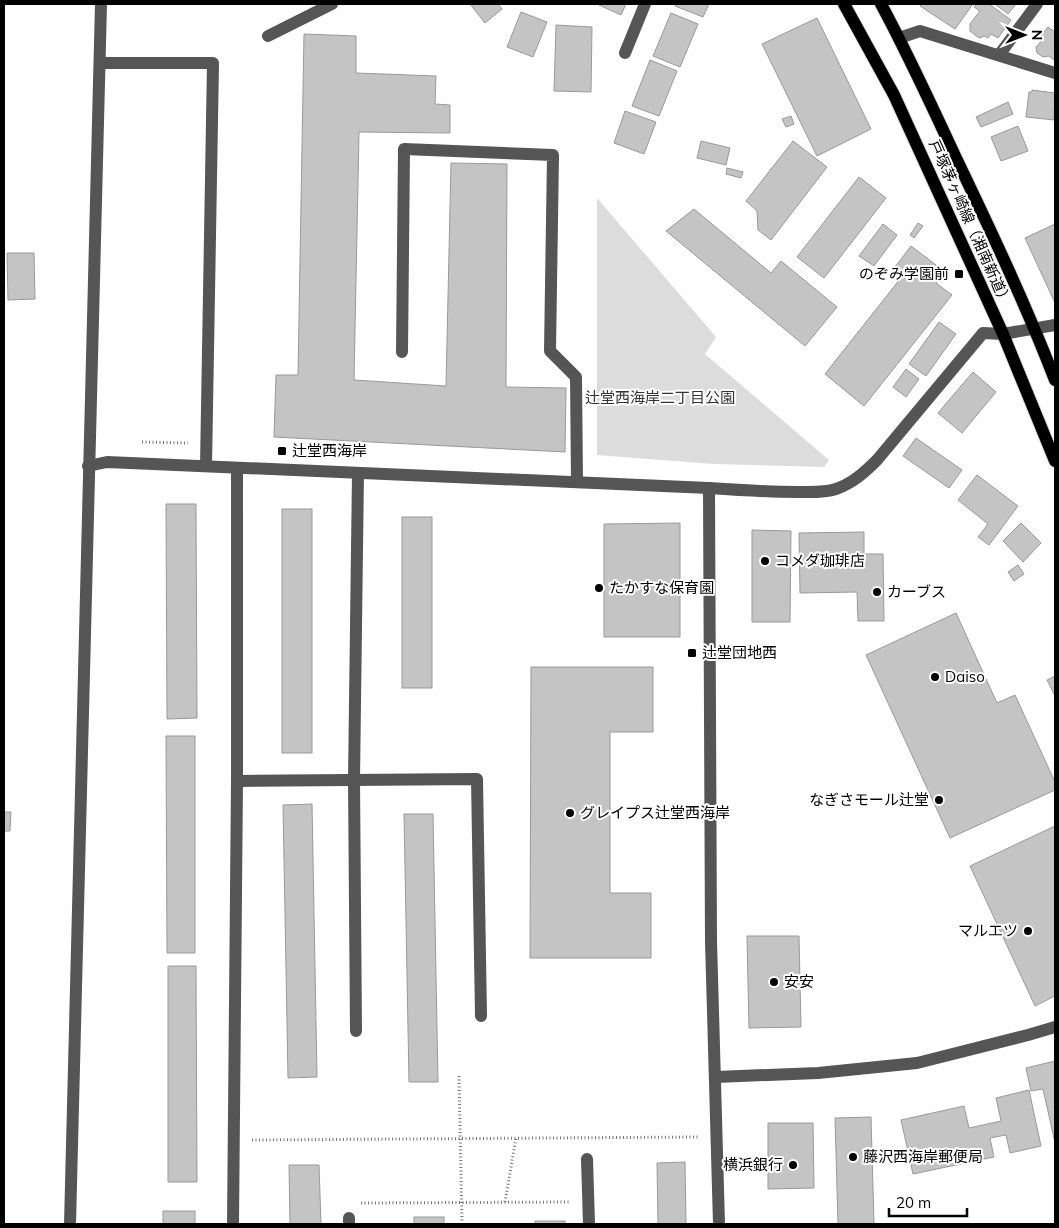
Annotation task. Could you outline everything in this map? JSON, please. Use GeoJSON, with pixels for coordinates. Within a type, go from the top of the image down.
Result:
{"type":"FeatureCollection","features":[{"type":"Feature","properties":{"kind":"main road","name":"戸塚茅ヶ崎線（湘南新道）"},"geometry":{"type":"LineString","coordinates":[[844,4],[894,95],[1003,334],[1055,460]]}},
{"type":"Feature","properties":{"kind":"main road","name":"戸塚茅ヶ崎線（湘南新道）"},"geometry":{"type":"LineString","coordinates":[[883,4],[1035,328],[1055,380]]}},
{"type":"Feature","properties":{"kind":"street"},"geometry":{"type":"LineString","coordinates":[[70,1224],[101,4]]}},
{"type":"Feature","properties":{"kind":"street"},"geometry":{"type":"LineString","coordinates":[[268,36],[332,4]]}},
{"type":"Feature","properties":{"kind":"street"},"geometry":{"type":"LineString","coordinates":[[625,53],[645,4]]}},
{"type":"Feature","properties":{"kind":"street"},"geometry":{"type":"LineString","coordinates":[[998,55],[1037,4]]}},
{"type":"Feature","properties":{"kind":"street"},"geometry":{"type":"LineString","coordinates":[[899,38],[920,31],[1055,73]]}},
{"type":"Feature","properties":{"kind":"street"},"geometry":{"type":"LineString","coordinates":[[100,64],[213,63],[206,466]]}},
{"type":"Feature","properties":{"kind":"street"},"geometry":{"type":"LineString","coordinates":[[402,352],[404,149],[553,155],[550,351],[576,376],[577,482]]}},
{"type":"Feature","properties":{"kind":"street"},"geometry":{"type":"LineString","coordinates":[[88,466],[107,462],[774,492],[821,492],[848,484],[862,475],[878,460],[983,333],[1003,334],[1055,325]]}},
{"type":"Feature","properties":{"kind":"street"},"geometry":{"type":"LineString","coordinates":[[233,1224],[237,781],[237,468]]}},
{"type":"Feature","properties":{"kind":"street"},"geometry":{"type":"LineString","coordinates":[[356,1031],[354,780],[358,473]]}},
{"type":"Feature","properties":{"kind":"street"},"geometry":{"type":"LineString","coordinates":[[709,488],[711,931],[719,1224]]}},
{"type":"Feature","properties":{"kind":"street"},"geometry":{"type":"LineString","coordinates":[[237,781],[477,779],[481,1016]]}},
{"type":"Feature","properties":{"kind":"street"},"geometry":{"type":"LineString","coordinates":[[716,1077],[818,1073],[916,1062],[1055,1027]]}},
{"type":"Feature","properties":{"kind":"street"},"geometry":{"type":"LineString","coordinates":[[587,1159],[589,1224]]}},
{"type":"Feature","properties":{"kind":"path"},"geometry":{"type":"LineString","coordinates":[[459,1076],[462,1224]]}},
{"type":"Feature","properties":{"kind":"path"},"geometry":{"type":"LineString","coordinates":[[234,1140],[717,1136]]}},
{"type":"Feature","properties":{"kind":"path"},"geometry":{"type":"LineString","coordinates":[[505,1202],[516,1138]]}},
{"type":"Feature","properties":{"kind":"path"},"geometry":{"type":"LineString","coordinates":[[349,1221],[348,1203],[588,1202]]}},
{"type":"Feature","properties":{"kind":"green space","name":"辻堂西海岸二丁目公園"},"geometry":{"type":"Polygon","coordinates":[[[597,198],[716,337],[705,354],[829,460],[824,467],[714,464],[597,455],[597,198]]]}},
{"type":"Feature","properties":{"kind":"building"},"geometry":{"type":"Polygon","coordinates":[[[470,4],[498,4],[502,9],[485,23],[470,4]]]}},
{"type":"Feature","properties":{"kind":"building"},"geometry":{"type":"Polygon","coordinates":[[[600,4],[626,4],[621,15],[600,4]]]}},
{"type":"Feature","properties":{"kind":"building"},"geometry":{"type":"Polygon","coordinates":[[[676,4],[709,4],[703,17],[675,6],[676,4]]]}},
{"type":"Feature","properties":{"kind":"building"},"geometry":{"type":"Polygon","coordinates":[[[921,4],[973,4],[955,29],[920,6],[921,4]]]}},
{"type":"Feature","properties":{"kind":"building"},"geometry":{"type":"Polygon","coordinates":[[[977,4],[989,4],[1011,20],[998,38],[991,34],[988,38],[985,36],[979,38],[970,31],[970,24],[980,11],[974,7],[977,4]]]}},
{"type":"Feature","properties":{"kind":"building"},"geometry":{"type":"Polygon","coordinates":[[[995,4],[1016,4],[1008,14],[995,4]]]}},
{"type":"Feature","properties":{"kind":"building"},"geometry":{"type":"Polygon","coordinates":[[[521,12],[547,22],[533,57],[507,47],[521,12]]]}},
{"type":"Feature","properties":{"kind":"building"},"geometry":{"type":"Polygon","coordinates":[[[671,13],[698,24],[680,67],[653,56],[671,13]]]}},
{"type":"Feature","properties":{"kind":"building"},"geometry":{"type":"Polygon","coordinates":[[[817,18],[871,129],[817,156],[762,44],[817,18]]]}},
{"type":"Feature","properties":{"kind":"building"},"geometry":{"type":"Polygon","coordinates":[[[556,25],[592,27],[591,92],[554,91],[556,25]]]}},
{"type":"Feature","properties":{"kind":"building"},"geometry":{"type":"Polygon","coordinates":[[[1048,27],[1055,32],[1055,61],[1049,56],[1043,57],[1037,53],[1036,47],[1043,39],[1040,37],[1048,27]]]}},
{"type":"Feature","properties":{"kind":"building"},"geometry":{"type":"Polygon","coordinates":[[[304,34],[356,36],[356,73],[436,76],[435,104],[450,105],[450,133],[359,132],[354,380],[446,386],[451,163],[507,164],[506,387],[566,388],[565,452],[274,437],[276,375],[298,375],[304,34]]]}},
{"type":"Feature","properties":{"kind":"building"},"geometry":{"type":"Polygon","coordinates":[[[650,60],[677,71],[659,116],[632,106],[650,60]]]}},
{"type":"Feature","properties":{"kind":"building"},"geometry":{"type":"Polygon","coordinates":[[[1032,90],[1055,93],[1054,120],[1026,117],[1029,92],[1032,92],[1032,90]]]}},
{"type":"Feature","properties":{"kind":"building"},"geometry":{"type":"Polygon","coordinates":[[[1008,102],[1013,114],[981,127],[976,117],[1008,102]]]}},
{"type":"Feature","properties":{"kind":"building"},"geometry":{"type":"Polygon","coordinates":[[[625,111],[656,122],[644,154],[614,143],[625,111]]]}},
{"type":"Feature","properties":{"kind":"building"},"geometry":{"type":"Polygon","coordinates":[[[791,116],[794,124],[786,127],[782,119],[791,116]]]}},
{"type":"Feature","properties":{"kind":"building"},"geometry":{"type":"Polygon","coordinates":[[[1018,126],[1028,151],[1001,161],[991,137],[1018,126]]]}},
{"type":"Feature","properties":{"kind":"building"},"geometry":{"type":"Polygon","coordinates":[[[701,141],[730,148],[726,165],[697,158],[701,141]]]}},
{"type":"Feature","properties":{"kind":"building"},"geometry":{"type":"Polygon","coordinates":[[[793,141],[827,167],[771,240],[758,230],[757,211],[746,201],[793,141]]]}},
{"type":"Feature","properties":{"kind":"building"},"geometry":{"type":"Polygon","coordinates":[[[727,168],[743,172],[741,178],[726,174],[727,168]]]}},
{"type":"Feature","properties":{"kind":"building"},"geometry":{"type":"Polygon","coordinates":[[[859,177],[886,198],[824,278],[797,257],[859,177]]]}},
{"type":"Feature","properties":{"kind":"building"},"geometry":{"type":"Polygon","coordinates":[[[694,209],[771,273],[781,261],[837,307],[805,346],[666,231],[694,209]]]}},
{"type":"Feature","properties":{"kind":"building"},"geometry":{"type":"Polygon","coordinates":[[[918,223],[923,226],[914,238],[910,235],[918,223]]]}},
{"type":"Feature","properties":{"kind":"building"},"geometry":{"type":"Polygon","coordinates":[[[883,224],[897,235],[874,266],[859,256],[883,224]]]}},
{"type":"Feature","properties":{"kind":"building"},"geometry":{"type":"Polygon","coordinates":[[[1055,224],[1055,303],[1025,238],[1055,224]]]}},
{"type":"Feature","properties":{"kind":"building"},"geometry":{"type":"Polygon","coordinates":[[[911,246],[944,271],[936,283],[952,295],[864,406],[825,374],[904,274],[895,267],[911,246]]]}},
{"type":"Feature","properties":{"kind":"building"},"geometry":{"type":"Polygon","coordinates":[[[7,253],[34,253],[35,299],[8,300],[7,253]]]}},
{"type":"Feature","properties":{"kind":"building"},"geometry":{"type":"Polygon","coordinates":[[[939,322],[956,334],[926,376],[909,364],[939,322]]]}},
{"type":"Feature","properties":{"kind":"building"},"geometry":{"type":"Polygon","coordinates":[[[906,369],[919,379],[906,397],[893,387],[906,369]]]}},
{"type":"Feature","properties":{"kind":"building"},"geometry":{"type":"Polygon","coordinates":[[[973,372],[996,392],[962,433],[938,413],[973,372]]]}},
{"type":"Feature","properties":{"kind":"building"},"geometry":{"type":"Polygon","coordinates":[[[916,438],[962,470],[949,488],[903,456],[916,438]]]}},
{"type":"Feature","properties":{"kind":"building"},"geometry":{"type":"Polygon","coordinates":[[[977,475],[1018,506],[989,545],[978,537],[988,524],[958,500],[977,475]]]}},
{"type":"Feature","properties":{"kind":"building"},"geometry":{"type":"Polygon","coordinates":[[[166,504],[196,504],[197,718],[167,719],[166,504]]]}},
{"type":"Feature","properties":{"kind":"building"},"geometry":{"type":"Polygon","coordinates":[[[282,509],[312,509],[312,753],[282,753],[282,509]]]}},
{"type":"Feature","properties":{"kind":"building"},"geometry":{"type":"Polygon","coordinates":[[[402,517],[432,517],[432,688],[402,688],[402,517]]]}},
{"type":"Feature","properties":{"kind":"building"},"geometry":{"type":"Polygon","coordinates":[[[680,523],[680,637],[604,637],[604,524],[680,523]]]}},
{"type":"Feature","properties":{"kind":"building"},"geometry":{"type":"Polygon","coordinates":[[[1021,523],[1041,543],[1023,562],[1003,541],[1021,523]]]}},
{"type":"Feature","properties":{"kind":"building"},"geometry":{"type":"Polygon","coordinates":[[[752,530],[791,531],[790,622],[752,622],[752,530]]]}},
{"type":"Feature","properties":{"kind":"building"},"geometry":{"type":"Polygon","coordinates":[[[864,532],[864,554],[883,554],[884,621],[858,621],[857,592],[800,593],[799,533],[864,532]]]}},
{"type":"Feature","properties":{"kind":"building"},"geometry":{"type":"Polygon","coordinates":[[[1018,565],[1024,574],[1014,581],[1008,572],[1018,565]]]}},
{"type":"Feature","properties":{"kind":"building"},"geometry":{"type":"Polygon","coordinates":[[[956,613],[997,703],[1015,695],[1055,782],[1055,790],[950,838],[866,655],[956,613]]]}},
{"type":"Feature","properties":{"kind":"building","name":"グレイプス辻堂西海岸"},"geometry":{"type":"Polygon","coordinates":[[[531,667],[653,667],[653,732],[610,732],[610,893],[651,893],[651,958],[530,958],[531,667]]]}},
{"type":"Feature","properties":{"kind":"building"},"geometry":{"type":"Polygon","coordinates":[[[1055,676],[1055,696],[1047,680],[1055,676]]]}},
{"type":"Feature","properties":{"kind":"building"},"geometry":{"type":"Polygon","coordinates":[[[166,736],[195,736],[195,953],[167,953],[166,736]]]}},
{"type":"Feature","properties":{"kind":"building"},"geometry":{"type":"Polygon","coordinates":[[[312,804],[317,1077],[288,1078],[283,805],[312,804]]]}},
{"type":"Feature","properties":{"kind":"building"},"geometry":{"type":"Polygon","coordinates":[[[4,812],[11,812],[10,831],[4,831],[4,812]]]}},
{"type":"Feature","properties":{"kind":"building"},"geometry":{"type":"Polygon","coordinates":[[[404,814],[433,814],[438,1082],[409,1082],[404,814]]]}},
{"type":"Feature","properties":{"kind":"building","name":"マルエツ"},"geometry":{"type":"Polygon","coordinates":[[[1055,826],[1055,996],[1035,1006],[970,866],[1055,826]]]}},
{"type":"Feature","properties":{"kind":"building","name":"安安"},"geometry":{"type":"Polygon","coordinates":[[[747,936],[799,936],[801,1027],[749,1028],[747,936]]]}},
{"type":"Feature","properties":{"kind":"building"},"geometry":{"type":"Polygon","coordinates":[[[168,966],[196,966],[197,1182],[168,1182],[168,966]]]}},
{"type":"Feature","properties":{"kind":"building"},"geometry":{"type":"Polygon","coordinates":[[[1055,1061],[1055,1143],[1043,1089],[1031,1091],[1026,1068],[1055,1061]]]}},
{"type":"Feature","properties":{"kind":"building"},"geometry":{"type":"Polygon","coordinates":[[[1029,1090],[1041,1146],[1010,1153],[1006,1135],[990,1138],[994,1157],[913,1174],[901,1120],[964,1106],[969,1128],[1001,1121],[996,1098],[1029,1090]]]}},
{"type":"Feature","properties":{"kind":"building"},"geometry":{"type":"Polygon","coordinates":[[[871,1117],[874,1224],[838,1224],[835,1118],[871,1117]]]}},
{"type":"Feature","properties":{"kind":"building"},"geometry":{"type":"Polygon","coordinates":[[[768,1123],[813,1123],[814,1188],[768,1189],[768,1123]]]}},
{"type":"Feature","properties":{"kind":"building"},"geometry":{"type":"Polygon","coordinates":[[[685,1162],[686,1224],[658,1224],[657,1163],[685,1162]]]}},
{"type":"Feature","properties":{"kind":"building"},"geometry":{"type":"Polygon","coordinates":[[[289,1165],[319,1165],[321,1224],[290,1224],[289,1165]]]}},
{"type":"Feature","properties":{"kind":"building"},"geometry":{"type":"Polygon","coordinates":[[[163,1211],[195,1211],[195,1224],[163,1224],[163,1211]]]}},
{"type":"Feature","properties":{"kind":"building"},"geometry":{"type":"Polygon","coordinates":[[[414,1217],[444,1217],[444,1224],[414,1224],[414,1217]]]}},
{"type":"Feature","properties":{"kind":"building"},"geometry":{"type":"Polygon","coordinates":[[[535,1221],[565,1221],[565,1224],[535,1224],[535,1221]]]}},
{"type":"Feature","properties":{"kind":"place","name":"のぞみ学園前"},"geometry":{"type":"Point","coordinates":[959,274]}},
{"type":"Feature","properties":{"kind":"place","name":"辻堂西海岸"},"geometry":{"type":"Point","coordinates":[282,451]}},
{"type":"Feature","properties":{"kind":"place","name":"コメダ珈琲店"},"geometry":{"type":"Point","coordinates":[765,561]}},
{"type":"Feature","properties":{"kind":"place","name":"たかすな保育園"},"geometry":{"type":"Point","coordinates":[599,588]}},
{"type":"Feature","properties":{"kind":"place","name":"カーブス"},"geometry":{"type":"Point","coordinates":[877,592]}},
{"type":"Feature","properties":{"kind":"place","name":"辻堂団地西"},"geometry":{"type":"Point","coordinates":[692,653]}},
{"type":"Feature","properties":{"kind":"place","name":"Daiso"},"geometry":{"type":"Point","coordinates":[935,677]}},
{"type":"Feature","properties":{"kind":"place","name":"なぎさモール辻堂"},"geometry":{"type":"Point","coordinates":[939,800]}},
{"type":"Feature","properties":{"kind":"place","name":"グレイプス辻堂西海岸"},"geometry":{"type":"Point","coordinates":[570,813]}},
{"type":"Feature","properties":{"kind":"place","name":"マルエツ"},"geometry":{"type":"Point","coordinates":[1028,931]}},
{"type":"Feature","properties":{"kind":"place","name":"安安"},"geometry":{"type":"Point","coordinates":[774,982]}},
{"type":"Feature","properties":{"kind":"place","name":"藤沢西海岸郵便局"},"geometry":{"type":"Point","coordinates":[853,1157]}},
{"type":"Feature","properties":{"kind":"place","name":"横浜銀行"},"geometry":{"type":"Point","coordinates":[793,1165]}}]}
